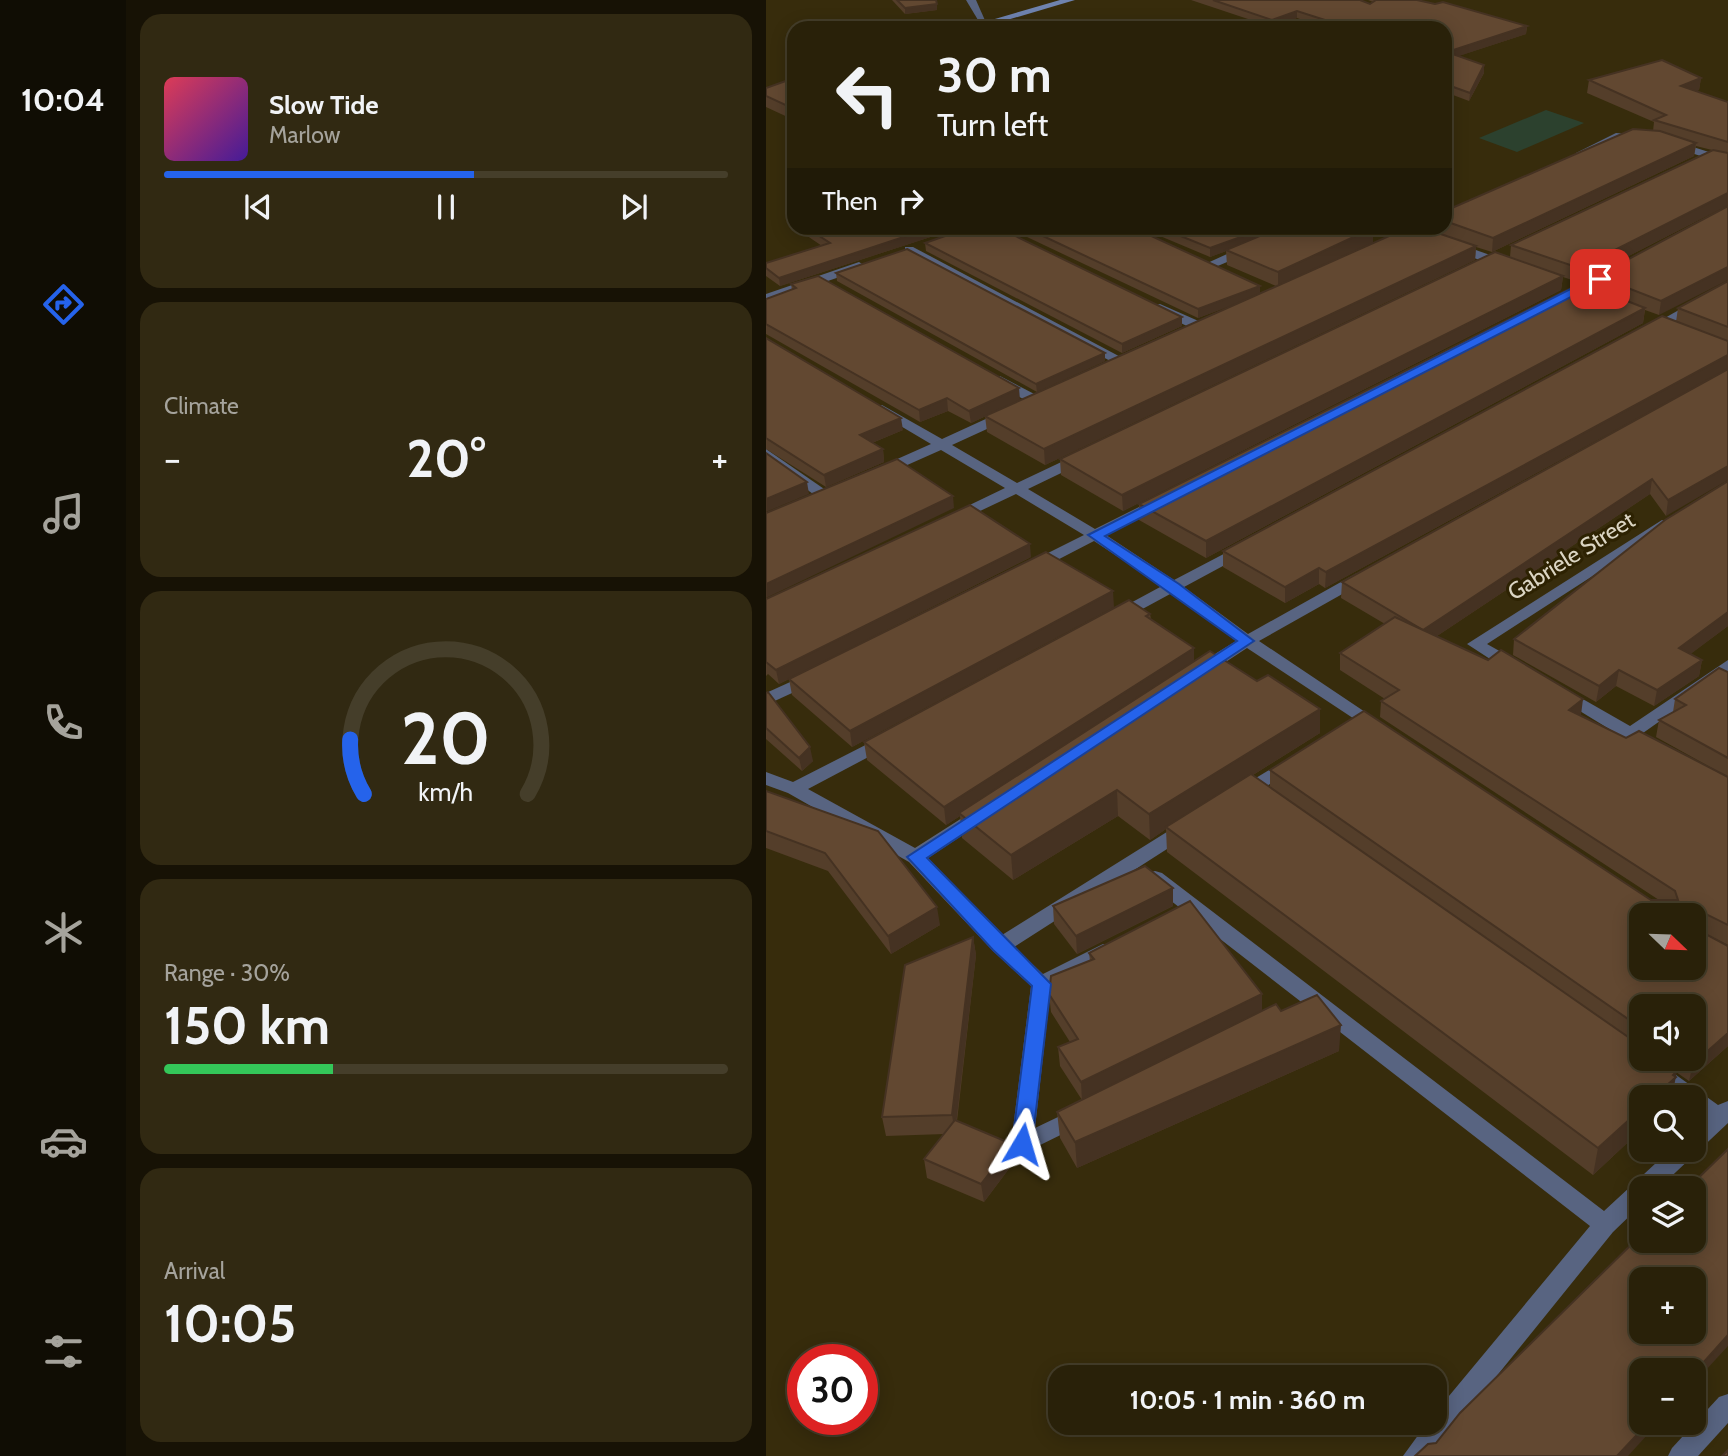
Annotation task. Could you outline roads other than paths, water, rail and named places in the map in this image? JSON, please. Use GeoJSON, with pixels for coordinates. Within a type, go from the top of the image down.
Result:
{"type":"FeatureCollection","features":[{"type":"Feature","properties":{"kind":"street"},"geometry":{"type":"LineString","coordinates":[[971,0],[983,21]]}},
{"type":"Feature","properties":{"kind":"street"},"geometry":{"type":"LineString","coordinates":[[991,21],[1070,0]]}},
{"type":"Feature","properties":{"kind":"street"},"geometry":{"type":"LineString","coordinates":[[1567,159],[1615,136],[1654,139],[1727,162]]}},
{"type":"Feature","properties":{"kind":"street"},"geometry":{"type":"LineString","coordinates":[[1698,162],[1710,156]]}},
{"type":"Feature","properties":{"kind":"street"},"geometry":{"type":"LineString","coordinates":[[1387,243],[1403,235]]}},
{"type":"Feature","properties":{"kind":"street"},"geometry":{"type":"LineString","coordinates":[[1433,235],[1500,258],[1518,269]]}},
{"type":"Feature","properties":{"kind":"street"},"geometry":{"type":"LineString","coordinates":[[1232,275],[1204,263],[1260,244]]}},
{"type":"Feature","properties":{"kind":"street"},"geometry":{"type":"LineString","coordinates":[[909,250],[1123,362]]}},
{"type":"Feature","properties":{"kind":"street"},"geometry":{"type":"LineString","coordinates":[[1468,273],[1500,258]]}},
{"type":"Feature","properties":{"kind":"street"},"geometry":{"type":"LineString","coordinates":[[766,298],[826,282],[871,262]]}},
{"type":"Feature","properties":{"kind":"street"},"geometry":{"type":"LineString","coordinates":[[1554,303],[1585,293],[1625,265]]}},
{"type":"Feature","properties":{"kind":"street"},"geometry":{"type":"LineString","coordinates":[[1555,282],[1585,293]]}},
{"type":"Feature","properties":{"kind":"street"},"geometry":{"type":"LineString","coordinates":[[1636,337],[1727,286]]}},
{"type":"Feature","properties":{"kind":"street"},"geometry":{"type":"LineString","coordinates":[[1150,303],[1198,327]]}},
{"type":"Feature","properties":{"kind":"street"},"geometry":{"type":"LineString","coordinates":[[872,476],[1043,398],[989,374]]}},
{"type":"Feature","properties":{"kind":"street"},"geometry":{"type":"LineString","coordinates":[[872,402],[1015,490],[1095,535],[1174,587],[1247,641],[1386,732]]}},
{"type":"Feature","properties":{"kind":"street"},"geometry":{"type":"LineString","coordinates":[[766,453],[825,496]]}},
{"type":"Feature","properties":{"kind":"street"},"geometry":{"type":"LineString","coordinates":[[940,525],[1091,454]]}},
{"type":"Feature","properties":{"kind":"street"},"geometry":{"type":"LineString","coordinates":[[1022,572],[1170,498]]}},
{"type":"Feature","properties":{"kind":"street","name":"Gabriele Street"},"geometry":{"type":"LineString","coordinates":[[1630,734],[1475,643],[1682,513]]}},
{"type":"Feature","properties":{"kind":"street"},"geometry":{"type":"LineString","coordinates":[[1101,626],[1259,541]]}},
{"type":"Feature","properties":{"kind":"street"},"geometry":{"type":"LineString","coordinates":[[1190,678],[1247,641],[1379,567]]}},
{"type":"Feature","properties":{"kind":"street"},"geometry":{"type":"LineString","coordinates":[[1667,754],[1630,734],[1727,664]]}},
{"type":"Feature","properties":{"kind":"street"},"geometry":{"type":"LineString","coordinates":[[766,700],[827,669]]}},
{"type":"Feature","properties":{"kind":"street"},"geometry":{"type":"LineString","coordinates":[[1341,731],[1363,717]]}},
{"type":"Feature","properties":{"kind":"street"},"geometry":{"type":"LineString","coordinates":[[794,789],[905,731]]}},
{"type":"Feature","properties":{"kind":"street"},"geometry":{"type":"LineString","coordinates":[[1220,808],[1308,752]]}},
{"type":"Feature","properties":{"kind":"street"},"geometry":{"type":"LineString","coordinates":[[766,778],[794,789],[916,857],[1000,946],[1041,984]]}},
{"type":"Feature","properties":{"kind":"street"},"geometry":{"type":"LineString","coordinates":[[1253,788],[1275,804]]}},
{"type":"Feature","properties":{"kind":"street"},"geometry":{"type":"LineString","coordinates":[[916,857],[996,805]]}},
{"type":"Feature","properties":{"kind":"street"},"geometry":{"type":"LineString","coordinates":[[1000,946],[1199,821]]}},
{"type":"Feature","properties":{"kind":"street"},"geometry":{"type":"LineString","coordinates":[[1133,861],[1185,911],[1313,999],[1605,1225]]}},
{"type":"Feature","properties":{"kind":"street"},"geometry":{"type":"LineString","coordinates":[[1041,984],[1129,939]]}},
{"type":"Feature","properties":{"kind":"street"},"geometry":{"type":"LineString","coordinates":[[1041,984],[1022,1144],[1095,1108]]}},
{"type":"Feature","properties":{"kind":"street"},"geometry":{"type":"LineString","coordinates":[[1289,1011],[1313,999]]}},
{"type":"Feature","properties":{"kind":"street"},"geometry":{"type":"LineString","coordinates":[[1654,1071],[1673,1085]]}},
{"type":"Feature","properties":{"kind":"street"},"geometry":{"type":"LineString","coordinates":[[1706,1105],[1723,1113],[1706,1130]]}},
{"type":"Feature","properties":{"kind":"street"},"geometry":{"type":"LineString","coordinates":[[1657,1176],[1672,1162]]}},
{"type":"Feature","properties":{"kind":"street"},"geometry":{"type":"LineString","coordinates":[[1416,1456],[1605,1225],[1629,1202]]}},
{"type":"Feature","properties":{"kind":"street"},"geometry":{"type":"LineString","coordinates":[[1681,1456],[1727,1405]]}}]}
